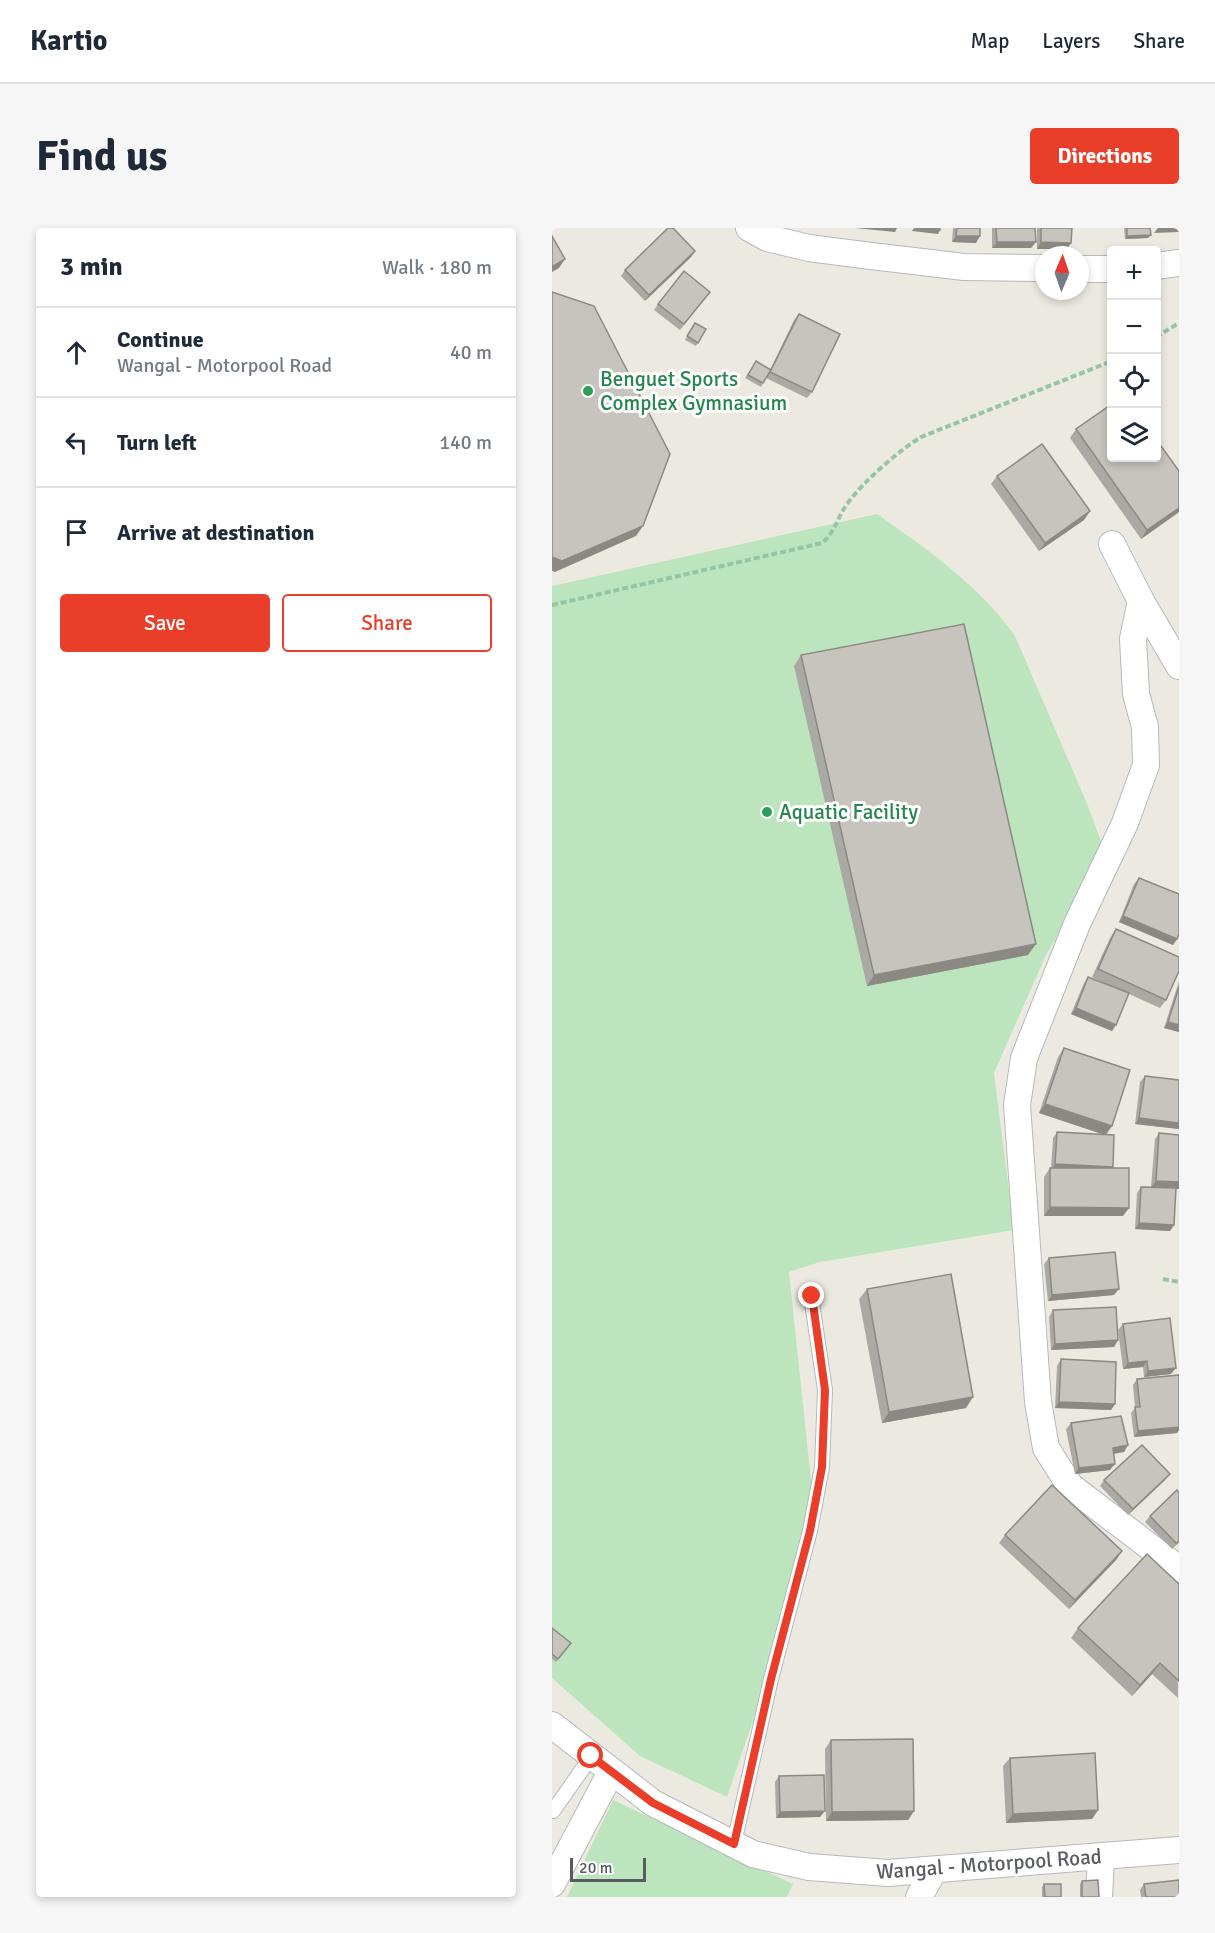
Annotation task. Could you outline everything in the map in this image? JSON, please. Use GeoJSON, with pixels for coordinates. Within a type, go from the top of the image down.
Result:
{"type":"FeatureCollection","features":[{"type":"Feature","properties":{"kind":"street"},"geometry":{"type":"LineString","coordinates":[[749,228],[767,238],[808,248],[964,267],[1035,268]]}},
{"type":"Feature","properties":{"kind":"street"},"geometry":{"type":"LineString","coordinates":[[1161,265],[1179,263]]}},
{"type":"Feature","properties":{"kind":"street"},"geometry":{"type":"LineString","coordinates":[[1089,268],[1107,269]]}},
{"type":"Feature","properties":{"kind":"street"},"geometry":{"type":"LineString","coordinates":[[1112,544],[1141,601],[1179,666]]}},
{"type":"Feature","properties":{"kind":"street"},"geometry":{"type":"LineString","coordinates":[[1141,601],[1133,639],[1137,694],[1145,727],[1146,765],[1125,823],[1077,924],[1024,1058],[1017,1105],[1038,1402],[1046,1448],[1070,1485],[1179,1569]]}},
{"type":"Feature","properties":{"kind":"street","name":"Wangal - Motorpool Road"},"geometry":{"type":"LineString","coordinates":[[552,1725],[653,1803],[753,1854],[809,1867],[888,1873],[1179,1850]]}},
{"type":"Feature","properties":{"kind":"street"},"geometry":{"type":"LineString","coordinates":[[552,1884],[611,1772]]}},
{"type":"Feature","properties":{"kind":"street"},"geometry":{"type":"LineString","coordinates":[[1099,1897],[1101,1857]]}},
{"type":"Feature","properties":{"kind":"street"},"geometry":{"type":"LineString","coordinates":[[919,1897],[934,1870]]}},
{"type":"Feature","properties":{"kind":"lane"},"geometry":{"type":"LineString","coordinates":[[734,1844],[771,1679],[810,1531],[822,1467],[825,1390],[812,1296]]}},
{"type":"Feature","properties":{"kind":"lane"},"geometry":{"type":"LineString","coordinates":[[552,1811],[591,1756]]}},
{"type":"Feature","properties":{"kind":"path"},"geometry":{"type":"LineString","coordinates":[[1161,334],[1179,323]]}},
{"type":"Feature","properties":{"kind":"path"},"geometry":{"type":"LineString","coordinates":[[552,606],[822,543],[832,534],[846,506],[855,494],[905,447],[921,437],[1107,363]]}},
{"type":"Feature","properties":{"kind":"path"},"geometry":{"type":"LineString","coordinates":[[1163,1279],[1179,1282]]}},
{"type":"Feature","properties":{"kind":"green space"},"geometry":{"type":"Polygon","coordinates":[[[877,514],[952,569],[986,601],[1015,636],[1088,806],[1106,855],[1046,955],[994,1073],[1014,1230],[820,1262],[789,1272],[814,1509],[779,1644],[727,1797],[640,1756],[552,1678],[552,586],[877,514]]]}},
{"type":"Feature","properties":{"kind":"green space"},"geometry":{"type":"Polygon","coordinates":[[[613,1800],[793,1884],[787,1897],[567,1897],[613,1800]]]}},
{"type":"Feature","properties":{"kind":"building"},"geometry":{"type":"Polygon","coordinates":[[[668,228],[673,228],[695,251],[649,295],[625,270],[668,228]]]}},
{"type":"Feature","properties":{"kind":"building"},"geometry":{"type":"Polygon","coordinates":[[[916,228],[940,228],[940,230],[916,228]]]}},
{"type":"Feature","properties":{"kind":"building"},"geometry":{"type":"Polygon","coordinates":[[[957,228],[980,228],[980,236],[956,236],[957,228]]]}},
{"type":"Feature","properties":{"kind":"building"},"geometry":{"type":"Polygon","coordinates":[[[996,228],[1035,228],[1036,242],[997,242],[996,228]]]}},
{"type":"Feature","properties":{"kind":"building"},"geometry":{"type":"Polygon","coordinates":[[[1041,228],[1072,228],[1071,243],[1041,242],[1041,228]]]}},
{"type":"Feature","properties":{"kind":"building"},"geometry":{"type":"Polygon","coordinates":[[[1127,228],[1150,228],[1151,235],[1127,236],[1127,228]]]}},
{"type":"Feature","properties":{"kind":"building"},"geometry":{"type":"Polygon","coordinates":[[[552,236],[565,259],[552,267],[552,236]]]}},
{"type":"Feature","properties":{"kind":"building"},"geometry":{"type":"Polygon","coordinates":[[[684,271],[710,292],[684,324],[658,304],[684,271]]]}},
{"type":"Feature","properties":{"kind":"building","name":"Benguet Sports Complex Gymnasium"},"geometry":{"type":"Polygon","coordinates":[[[552,292],[594,306],[670,454],[643,526],[562,561],[552,557],[552,292]]]}},
{"type":"Feature","properties":{"kind":"building"},"geometry":{"type":"Polygon","coordinates":[[[799,314],[840,334],[812,392],[770,372],[799,314]]]}},
{"type":"Feature","properties":{"kind":"building"},"geometry":{"type":"Polygon","coordinates":[[[695,323],[706,329],[698,343],[687,336],[695,323]]]}},
{"type":"Feature","properties":{"kind":"building"},"geometry":{"type":"Polygon","coordinates":[[[756,361],[771,370],[763,383],[748,375],[756,361]]]}},
{"type":"Feature","properties":{"kind":"building"},"geometry":{"type":"Polygon","coordinates":[[[1107,407],[1107,462],[1161,462],[1161,446],[1179,471],[1179,508],[1147,530],[1076,429],[1107,407]]]}},
{"type":"Feature","properties":{"kind":"building"},"geometry":{"type":"Polygon","coordinates":[[[1042,444],[1090,511],[1045,543],[997,476],[1042,444]]]}},
{"type":"Feature","properties":{"kind":"building"},"geometry":{"type":"Polygon","coordinates":[[[964,624],[1036,944],[874,975],[801,655],[964,624]]]}},
{"type":"Feature","properties":{"kind":"building"},"geometry":{"type":"Polygon","coordinates":[[[1139,878],[1179,894],[1177,939],[1123,916],[1139,878]]]}},
{"type":"Feature","properties":{"kind":"building"},"geometry":{"type":"Polygon","coordinates":[[[1116,929],[1179,957],[1179,971],[1166,1000],[1098,969],[1116,929]]]}},
{"type":"Feature","properties":{"kind":"building"},"geometry":{"type":"Polygon","coordinates":[[[1088,977],[1129,993],[1116,1025],[1076,1008],[1088,977]]]}},
{"type":"Feature","properties":{"kind":"building"},"geometry":{"type":"Polygon","coordinates":[[[1179,987],[1179,1025],[1168,1022],[1179,987]]]}},
{"type":"Feature","properties":{"kind":"building"},"geometry":{"type":"Polygon","coordinates":[[[1064,1048],[1130,1070],[1112,1126],[1045,1104],[1064,1048]]]}},
{"type":"Feature","properties":{"kind":"building"},"geometry":{"type":"Polygon","coordinates":[[[1145,1076],[1179,1080],[1179,1123],[1139,1118],[1145,1076]]]}},
{"type":"Feature","properties":{"kind":"building"},"geometry":{"type":"Polygon","coordinates":[[[1057,1132],[1114,1135],[1113,1167],[1055,1164],[1057,1132]]]}},
{"type":"Feature","properties":{"kind":"building"},"geometry":{"type":"Polygon","coordinates":[[[1159,1133],[1179,1135],[1179,1182],[1156,1181],[1159,1133]]]}},
{"type":"Feature","properties":{"kind":"building"},"geometry":{"type":"Polygon","coordinates":[[[1050,1168],[1129,1168],[1129,1208],[1050,1207],[1050,1168]]]}},
{"type":"Feature","properties":{"kind":"building"},"geometry":{"type":"Polygon","coordinates":[[[1141,1187],[1176,1188],[1174,1225],[1139,1223],[1141,1187]]]}},
{"type":"Feature","properties":{"kind":"building"},"geometry":{"type":"Polygon","coordinates":[[[1115,1252],[1119,1289],[1052,1295],[1049,1258],[1115,1252]]]}},
{"type":"Feature","properties":{"kind":"building"},"geometry":{"type":"Polygon","coordinates":[[[951,1274],[973,1397],[889,1412],[867,1289],[951,1274]]]}},
{"type":"Feature","properties":{"kind":"building"},"geometry":{"type":"Polygon","coordinates":[[[1116,1307],[1118,1340],[1055,1344],[1053,1310],[1116,1307]]]}},
{"type":"Feature","properties":{"kind":"building"},"geometry":{"type":"Polygon","coordinates":[[[1170,1318],[1176,1368],[1148,1371],[1147,1361],[1128,1363],[1123,1324],[1170,1318]]]}},
{"type":"Feature","properties":{"kind":"building"},"geometry":{"type":"Polygon","coordinates":[[[1061,1359],[1116,1362],[1115,1404],[1059,1402],[1061,1359]]]}},
{"type":"Feature","properties":{"kind":"building"},"geometry":{"type":"Polygon","coordinates":[[[1179,1375],[1179,1427],[1138,1431],[1135,1407],[1140,1407],[1137,1379],[1179,1375]]]}},
{"type":"Feature","properties":{"kind":"building"},"geometry":{"type":"Polygon","coordinates":[[[1121,1416],[1128,1445],[1113,1448],[1115,1464],[1079,1468],[1071,1423],[1121,1416]]]}},
{"type":"Feature","properties":{"kind":"building"},"geometry":{"type":"Polygon","coordinates":[[[1142,1445],[1170,1474],[1133,1509],[1104,1480],[1142,1445]]]}},
{"type":"Feature","properties":{"kind":"building"},"geometry":{"type":"Polygon","coordinates":[[[1052,1485],[1122,1551],[1075,1600],[1005,1535],[1052,1485]]]}},
{"type":"Feature","properties":{"kind":"building"},"geometry":{"type":"Polygon","coordinates":[[[1177,1490],[1179,1493],[1179,1541],[1176,1543],[1150,1516],[1177,1490]]]}},
{"type":"Feature","properties":{"kind":"building"},"geometry":{"type":"Polygon","coordinates":[[[1147,1554],[1179,1584],[1179,1681],[1160,1663],[1140,1685],[1078,1628],[1147,1554]]]}},
{"type":"Feature","properties":{"kind":"building"},"geometry":{"type":"Polygon","coordinates":[[[552,1628],[571,1643],[558,1659],[552,1654],[552,1628]]]}},
{"type":"Feature","properties":{"kind":"building"},"geometry":{"type":"Polygon","coordinates":[[[913,1739],[914,1811],[832,1812],[831,1740],[913,1739]]]}},
{"type":"Feature","properties":{"kind":"building"},"geometry":{"type":"Polygon","coordinates":[[[1095,1753],[1098,1810],[1013,1814],[1010,1758],[1095,1753]]]}},
{"type":"Feature","properties":{"kind":"building"},"geometry":{"type":"Polygon","coordinates":[[[824,1775],[825,1811],[780,1812],[779,1776],[824,1775]]]}},
{"type":"Feature","properties":{"kind":"building"},"geometry":{"type":"Polygon","coordinates":[[[1098,1880],[1099,1897],[1082,1897],[1082,1881],[1098,1880]]]}},
{"type":"Feature","properties":{"kind":"building"},"geometry":{"type":"Polygon","coordinates":[[[1179,1880],[1179,1897],[1146,1897],[1144,1884],[1179,1880]]]}},
{"type":"Feature","properties":{"kind":"building"},"geometry":{"type":"Polygon","coordinates":[[[1044,1884],[1061,1884],[1061,1897],[1045,1897],[1044,1884]]]}},
{"type":"Feature","properties":{"kind":"place","name":"Benguet Sports Complex Gymnasium"},"geometry":{"type":"Point","coordinates":[588,391]}},
{"type":"Feature","properties":{"kind":"place","name":"Aquatic Facility"},"geometry":{"type":"Point","coordinates":[767,812]}},
{"type":"Feature","properties":{"kind":"route"},"geometry":{"type":"LineString","coordinates":[[591,1756],[653,1803],[734,1844],[771,1679],[810,1531],[822,1467],[825,1390],[812,1296]]}}]}
